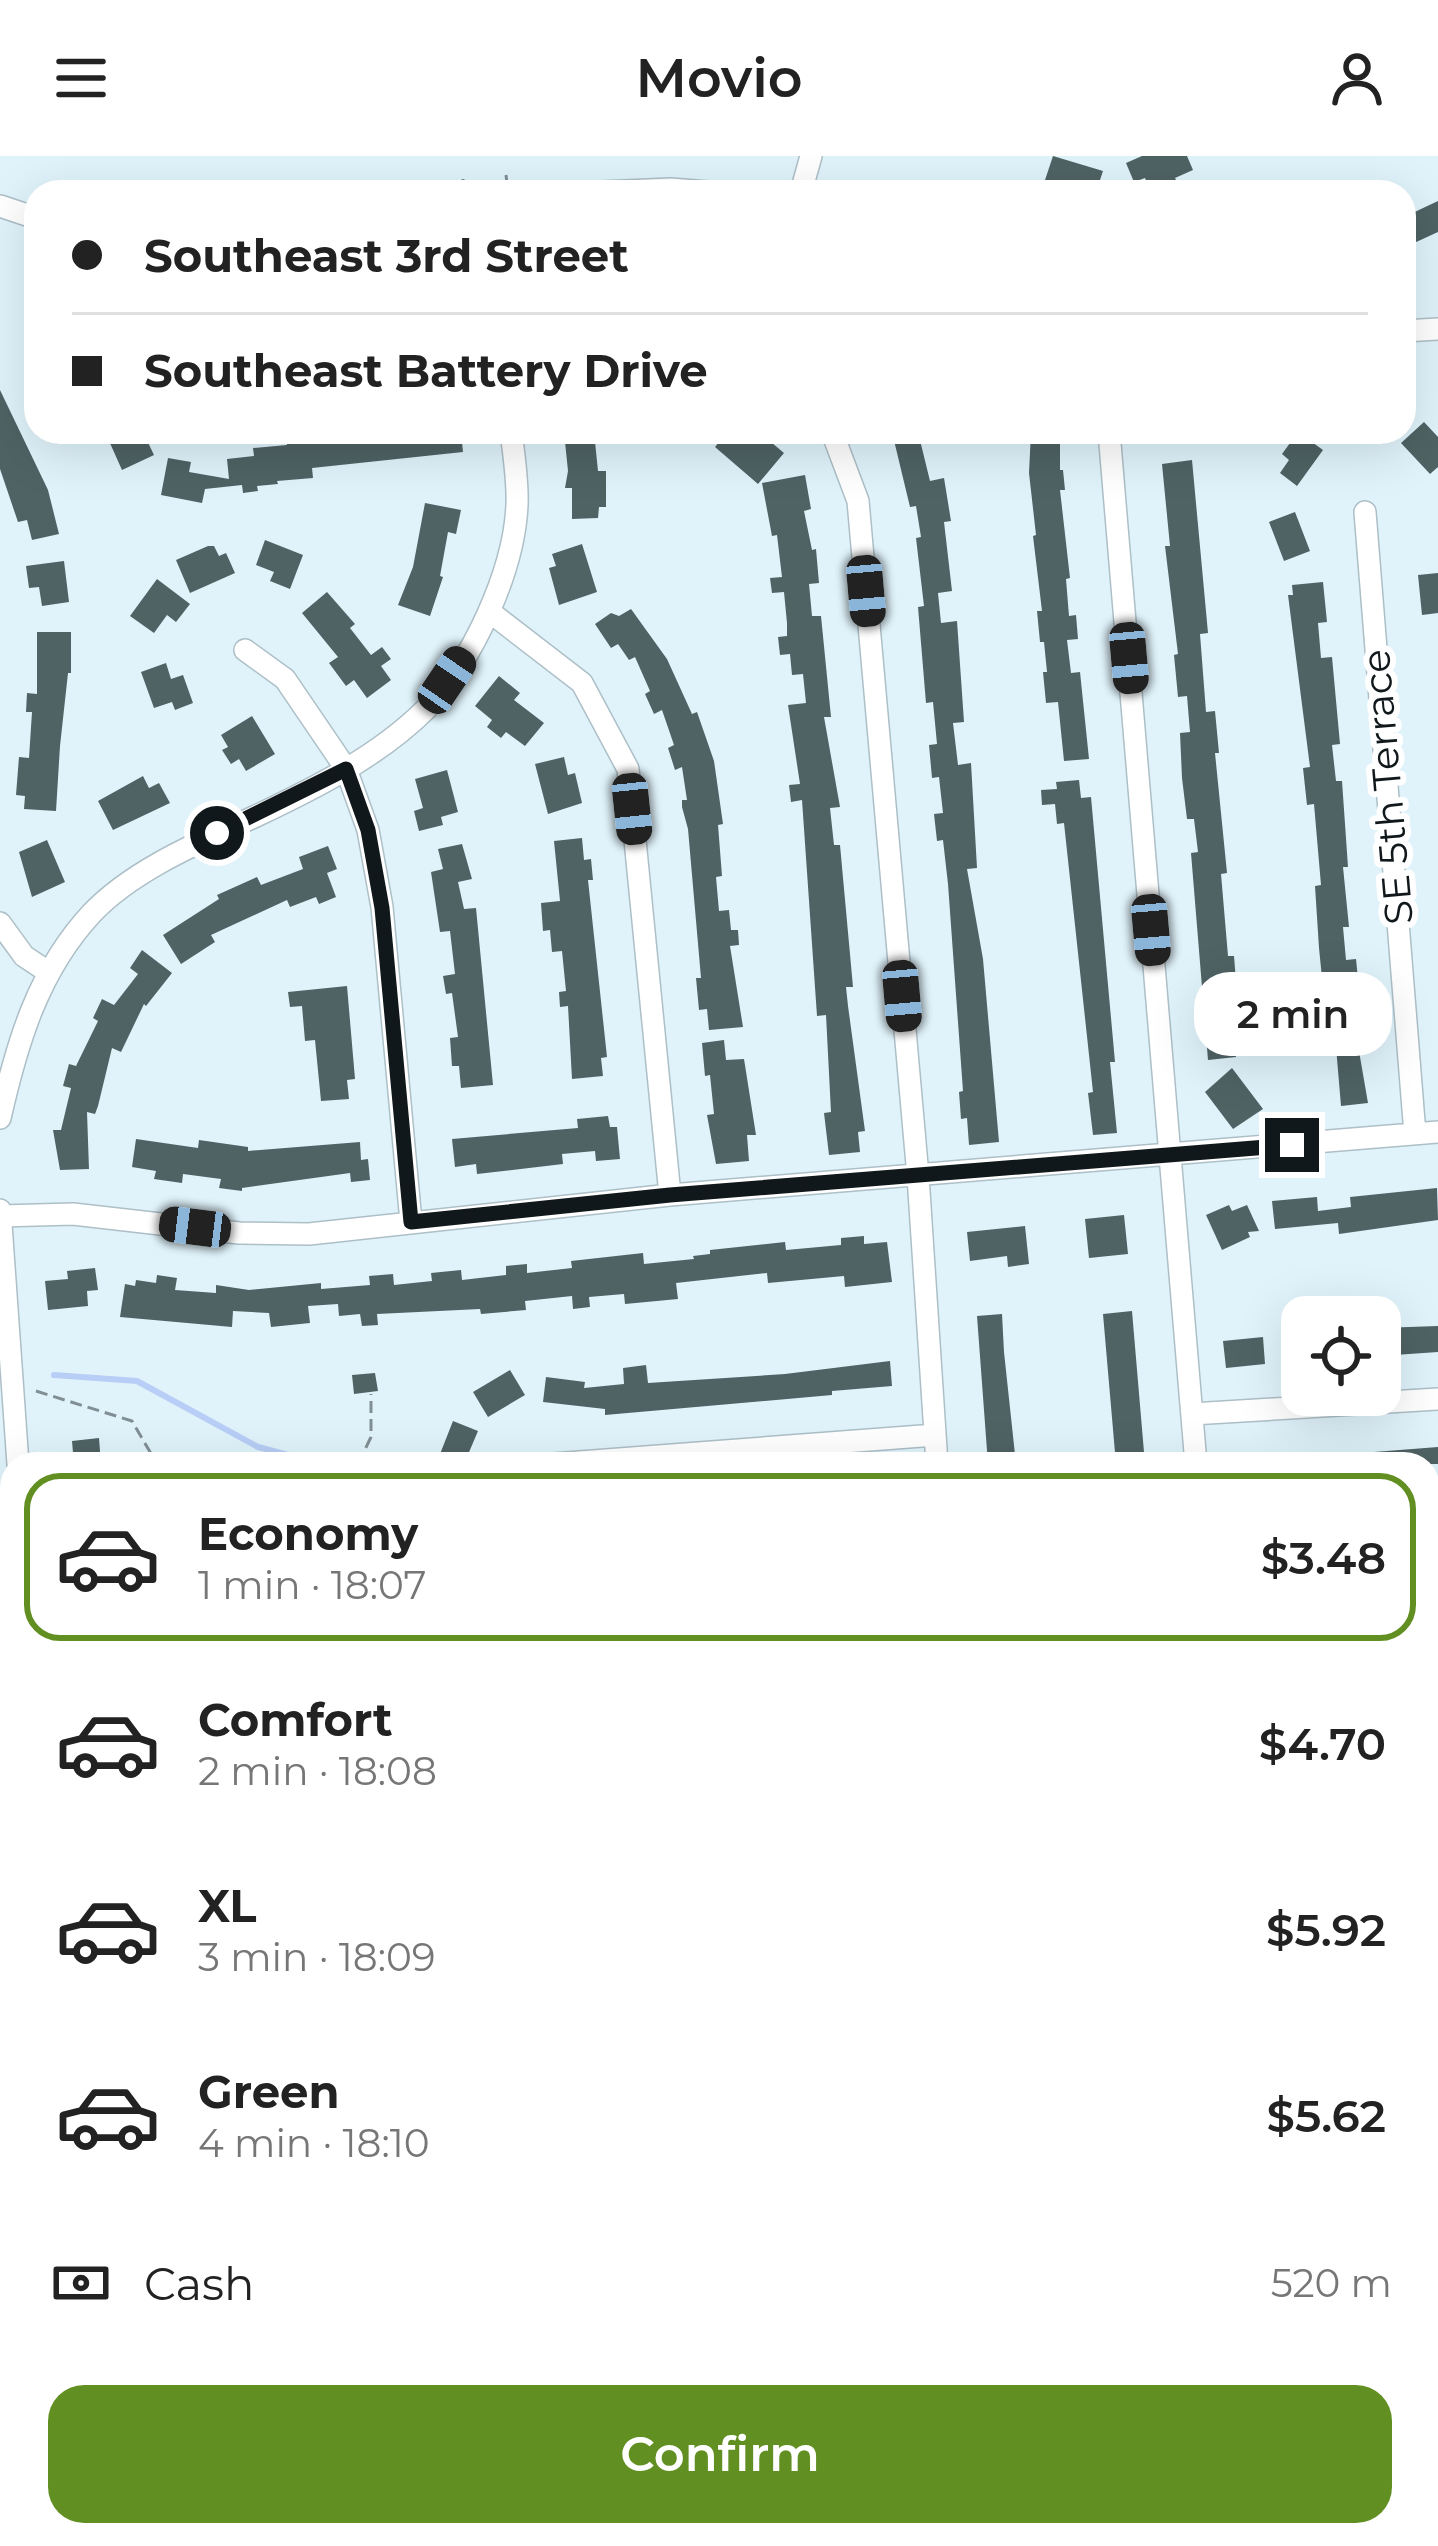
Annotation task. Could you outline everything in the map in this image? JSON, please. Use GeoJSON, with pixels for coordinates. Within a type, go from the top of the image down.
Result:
{"type":"FeatureCollection","features":[{"type":"Feature","properties":{"kind":"street"},"geometry":{"type":"LineString","coordinates":[[0,1118],[16,1046],[48,972],[94,911],[173,853],[346,769],[428,707],[490,612],[517,506],[512,444]]}},
{"type":"Feature","properties":{"kind":"street"},"geometry":{"type":"LineString","coordinates":[[838,444],[858,501],[918,1176],[936,1452]]}},
{"type":"Feature","properties":{"kind":"street"},"geometry":{"type":"LineString","coordinates":[[1110,444],[1195,1452]]}},
{"type":"Feature","properties":{"kind":"street","name":"SE 5th Terrace"},"geometry":{"type":"LineString","coordinates":[[1365,512],[1414,1134]]}},
{"type":"Feature","properties":{"kind":"street"},"geometry":{"type":"LineString","coordinates":[[490,612],[581,683],[628,769],[670,1195]]}},
{"type":"Feature","properties":{"kind":"street"},"geometry":{"type":"LineString","coordinates":[[245,650],[285,680],[346,769],[368,830],[382,908],[411,1222]]}},
{"type":"Feature","properties":{"kind":"street"},"geometry":{"type":"LineString","coordinates":[[0,923],[25,956],[48,972]]}},
{"type":"Feature","properties":{"kind":"street"},"geometry":{"type":"LineString","coordinates":[[17,1452],[0,1213],[73,1214],[238,1233],[309,1234],[670,1195],[1438,1132]]}},
{"type":"Feature","properties":{"kind":"street"},"geometry":{"type":"LineString","coordinates":[[1192,1414],[1438,1399]]}},
{"type":"Feature","properties":{"kind":"street"},"geometry":{"type":"LineString","coordinates":[[711,1452],[935,1435]]}},
{"type":"Feature","properties":{"kind":"path"},"geometry":{"type":"LineString","coordinates":[[506,175],[507,180]]}},
{"type":"Feature","properties":{"kind":"path"},"geometry":{"type":"LineString","coordinates":[[11,1384],[133,1421],[150,1452]]}},
{"type":"Feature","properties":{"kind":"path"},"geometry":{"type":"LineString","coordinates":[[364,1452],[370,1437],[371,1394]]}},
{"type":"Feature","properties":{"kind":"building"},"geometry":{"type":"Polygon","coordinates":[[[1053,156],[1103,171],[1100,180],[1045,180],[1053,156]]]}},
{"type":"Feature","properties":{"kind":"building"},"geometry":{"type":"Polygon","coordinates":[[[1142,156],[1187,156],[1193,170],[1176,180],[1133,180],[1126,163],[1142,156]]]}},
{"type":"Feature","properties":{"kind":"building"},"geometry":{"type":"Polygon","coordinates":[[[1438,201],[1438,232],[1416,242],[1416,211],[1438,201]]]}},
{"type":"Feature","properties":{"kind":"building"},"geometry":{"type":"Polygon","coordinates":[[[0,390],[48,490],[59,534],[32,540],[27,520],[18,522],[0,469],[0,390]]]}},
{"type":"Feature","properties":{"kind":"building"},"geometry":{"type":"Polygon","coordinates":[[[1424,422],[1438,437],[1438,467],[1430,474],[1402,444],[1416,444],[1416,429],[1424,422]]]}},
{"type":"Feature","properties":{"kind":"building"},"geometry":{"type":"Polygon","coordinates":[[[110,444],[149,444],[154,455],[122,470],[110,444]]]}},
{"type":"Feature","properties":{"kind":"building"},"geometry":{"type":"Polygon","coordinates":[[[462,444],[463,452],[312,468],[313,478],[277,481],[257,486],[258,491],[243,493],[242,485],[205,489],[202,503],[161,495],[168,458],[191,462],[189,472],[229,479],[227,459],[254,456],[253,448],[462,444]]]}},
{"type":"Feature","properties":{"kind":"building"},"geometry":{"type":"Polygon","coordinates":[[[565,444],[595,444],[598,471],[606,471],[606,507],[599,507],[598,518],[572,519],[572,488],[565,488],[565,444]]]}},
{"type":"Feature","properties":{"kind":"building"},"geometry":{"type":"Polygon","coordinates":[[[773,444],[784,453],[758,484],[715,447],[773,444]]]}},
{"type":"Feature","properties":{"kind":"building"},"geometry":{"type":"Polygon","coordinates":[[[895,444],[921,444],[930,481],[944,478],[951,521],[944,522],[952,591],[938,593],[941,623],[957,621],[964,722],[953,723],[958,765],[971,763],[977,868],[967,869],[983,959],[999,1142],[969,1145],[967,1118],[961,1119],[948,884],[943,840],[937,841],[934,814],[943,813],[939,777],[932,778],[929,745],[937,744],[933,702],[926,703],[918,607],[924,606],[916,538],[921,537],[916,506],[910,507],[895,444]]]}},
{"type":"Feature","properties":{"kind":"building"},"geometry":{"type":"Polygon","coordinates":[[[1030,444],[1060,444],[1069,616],[1076,615],[1078,639],[1067,640],[1071,673],[1080,672],[1089,759],[1064,761],[1058,702],[1046,703],[1030,444]]]}},
{"type":"Feature","properties":{"kind":"building"},"geometry":{"type":"Polygon","coordinates":[[[1289,444],[1315,444],[1323,450],[1297,486],[1280,473],[1289,460],[1282,454],[1289,444]]]}},
{"type":"Feature","properties":{"kind":"building"},"geometry":{"type":"Polygon","coordinates":[[[1192,460],[1208,633],[1200,634],[1206,712],[1215,711],[1227,873],[1221,874],[1228,956],[1234,956],[1237,994],[1229,995],[1236,1057],[1208,1060],[1191,853],[1198,852],[1194,819],[1187,819],[1182,778],[1180,733],[1190,732],[1187,696],[1178,697],[1162,464],[1192,460]]]}},
{"type":"Feature","properties":{"kind":"building"},"geometry":{"type":"Polygon","coordinates":[[[805,475],[811,509],[804,511],[812,550],[816,549],[819,583],[809,584],[812,616],[821,616],[831,717],[824,717],[840,807],[830,808],[834,845],[840,845],[853,987],[846,987],[865,1131],[858,1132],[860,1152],[829,1155],[824,1113],[831,1112],[826,1015],[817,1016],[802,800],[791,802],[789,785],[800,784],[788,705],[806,703],[803,674],[792,675],[790,654],[780,655],[778,637],[787,636],[784,592],[772,593],[770,578],[782,577],[777,535],[772,536],[762,483],[805,475]]]}},
{"type":"Feature","properties":{"kind":"building"},"geometry":{"type":"Polygon","coordinates":[[[425,503],[461,510],[456,534],[448,532],[443,577],[430,616],[398,605],[413,567],[425,503]]]}},
{"type":"Feature","properties":{"kind":"building"},"geometry":{"type":"Polygon","coordinates":[[[1295,512],[1310,551],[1284,561],[1269,522],[1295,512]]]}},
{"type":"Feature","properties":{"kind":"building"},"geometry":{"type":"Polygon","coordinates":[[[265,540],[303,555],[290,589],[270,581],[274,572],[256,565],[265,540]]]}},
{"type":"Feature","properties":{"kind":"building"},"geometry":{"type":"Polygon","coordinates":[[[582,544],[597,592],[559,605],[549,568],[556,566],[552,554],[582,544]]]}},
{"type":"Feature","properties":{"kind":"building"},"geometry":{"type":"Polygon","coordinates":[[[214,546],[219,556],[226,553],[235,573],[190,593],[176,560],[214,546]]]}},
{"type":"Feature","properties":{"kind":"building"},"geometry":{"type":"Polygon","coordinates":[[[64,561],[69,602],[42,606],[39,587],[29,588],[26,566],[64,561]]]}},
{"type":"Feature","properties":{"kind":"building"},"geometry":{"type":"Polygon","coordinates":[[[1438,573],[1438,613],[1422,615],[1418,575],[1438,573]]]}},
{"type":"Feature","properties":{"kind":"building"},"geometry":{"type":"Polygon","coordinates":[[[157,579],[190,604],[176,622],[167,615],[154,633],[130,616],[157,579]]]}},
{"type":"Feature","properties":{"kind":"building"},"geometry":{"type":"Polygon","coordinates":[[[1323,582],[1327,622],[1318,623],[1321,658],[1332,657],[1340,744],[1332,745],[1336,781],[1342,781],[1348,867],[1343,867],[1349,927],[1343,927],[1346,960],[1356,959],[1363,1028],[1355,1028],[1368,1103],[1341,1106],[1336,1047],[1329,1048],[1315,886],[1321,885],[1314,804],[1307,805],[1303,768],[1310,767],[1288,595],[1293,595],[1292,585],[1323,582]]]}},
{"type":"Feature","properties":{"kind":"building"},"geometry":{"type":"Polygon","coordinates":[[[327,592],[355,624],[350,628],[371,655],[382,647],[391,659],[381,666],[391,680],[367,698],[354,680],[346,686],[329,663],[338,657],[302,613],[327,592]]]}},
{"type":"Feature","properties":{"kind":"building"},"geometry":{"type":"Polygon","coordinates":[[[631,609],[667,659],[692,714],[697,712],[714,761],[723,824],[718,825],[719,911],[729,910],[731,930],[738,930],[739,945],[730,946],[743,1027],[709,1030],[707,1009],[699,1010],[696,978],[701,978],[682,767],[675,770],[668,748],[674,745],[662,710],[654,714],[635,657],[629,660],[618,644],[611,648],[595,624],[611,613],[619,616],[631,609]]]}},
{"type":"Feature","properties":{"kind":"building"},"geometry":{"type":"Polygon","coordinates":[[[37,632],[71,632],[56,811],[24,809],[25,796],[16,795],[19,757],[29,758],[32,712],[26,712],[27,693],[37,694],[37,632]]]}},
{"type":"Feature","properties":{"kind":"building"},"geometry":{"type":"Polygon","coordinates":[[[166,663],[171,679],[183,675],[193,703],[175,710],[172,702],[154,708],[141,672],[166,663]]]}},
{"type":"Feature","properties":{"kind":"building"},"geometry":{"type":"Polygon","coordinates":[[[499,676],[520,693],[514,700],[544,723],[525,746],[506,732],[501,738],[487,727],[492,720],[475,706],[499,676]]]}},
{"type":"Feature","properties":{"kind":"building"},"geometry":{"type":"Polygon","coordinates":[[[252,716],[275,754],[246,771],[239,759],[231,764],[222,750],[228,747],[221,735],[252,716]]]}},
{"type":"Feature","properties":{"kind":"building"},"geometry":{"type":"Polygon","coordinates":[[[564,757],[568,775],[575,773],[582,803],[548,814],[535,764],[564,757]]]}},
{"type":"Feature","properties":{"kind":"building"},"geometry":{"type":"Polygon","coordinates":[[[447,770],[458,812],[441,817],[443,825],[419,831],[414,811],[423,808],[415,779],[447,770]]]}},
{"type":"Feature","properties":{"kind":"building"},"geometry":{"type":"Polygon","coordinates":[[[143,776],[149,788],[159,783],[170,803],[113,830],[98,801],[143,776]]]}},
{"type":"Feature","properties":{"kind":"building"},"geometry":{"type":"Polygon","coordinates":[[[1079,780],[1081,798],[1091,797],[1115,1062],[1110,1062],[1117,1133],[1093,1135],[1088,1093],[1093,1092],[1064,823],[1057,824],[1055,804],[1042,805],[1041,790],[1057,789],[1056,782],[1079,780]]]}},
{"type":"Feature","properties":{"kind":"building"},"geometry":{"type":"Polygon","coordinates":[[[582,838],[584,860],[591,859],[593,880],[588,880],[607,1057],[601,1058],[603,1076],[572,1079],[568,1006],[560,1007],[559,992],[566,991],[562,951],[552,952],[550,930],[543,931],[541,903],[560,901],[554,841],[582,838]]]}},
{"type":"Feature","properties":{"kind":"building"},"geometry":{"type":"Polygon","coordinates":[[[47,840],[65,882],[32,897],[19,852],[47,840]]]}},
{"type":"Feature","properties":{"kind":"building"},"geometry":{"type":"Polygon","coordinates":[[[462,844],[472,879],[458,882],[464,909],[476,908],[493,1085],[461,1088],[459,1066],[452,1066],[450,1038],[458,1037],[452,993],[446,994],[443,976],[455,974],[450,931],[440,932],[431,872],[443,869],[438,849],[462,844]]]}},
{"type":"Feature","properties":{"kind":"building"},"geometry":{"type":"Polygon","coordinates":[[[328,846],[337,869],[327,873],[336,897],[319,904],[316,897],[290,907],[287,900],[211,935],[215,942],[181,964],[163,935],[219,899],[217,895],[257,877],[261,885],[303,869],[299,857],[328,846]]]}},
{"type":"Feature","properties":{"kind":"building"},"geometry":{"type":"Polygon","coordinates":[[[142,950],[172,973],[144,1004],[121,1052],[112,1048],[95,1114],[87,1112],[89,1169],[60,1170],[53,1130],[61,1130],[71,1088],[63,1086],[69,1064],[76,1066],[98,1021],[93,1018],[102,999],[114,1005],[138,974],[130,968],[142,950]]]}},
{"type":"Feature","properties":{"kind":"building"},"geometry":{"type":"Polygon","coordinates":[[[347,986],[355,1079],[347,1080],[349,1099],[321,1101],[315,1040],[305,1041],[302,1006],[290,1007],[288,992],[347,986]]]}},
{"type":"Feature","properties":{"kind":"building"},"geometry":{"type":"Polygon","coordinates":[[[724,1040],[726,1060],[744,1059],[756,1135],[747,1135],[749,1161],[716,1164],[707,1115],[714,1114],[710,1075],[705,1076],[702,1043],[724,1040]]]}},
{"type":"Feature","properties":{"kind":"building"},"geometry":{"type":"Polygon","coordinates":[[[1232,1068],[1263,1109],[1233,1129],[1205,1092],[1232,1068]]]}},
{"type":"Feature","properties":{"kind":"building"},"geometry":{"type":"Polygon","coordinates":[[[608,1116],[610,1127],[617,1127],[620,1159],[596,1161],[595,1151],[562,1154],[563,1164],[477,1174],[476,1164],[455,1167],[452,1139],[578,1128],[577,1119],[608,1116]]]}},
{"type":"Feature","properties":{"kind":"building"},"geometry":{"type":"Polygon","coordinates":[[[136,1139],[198,1148],[199,1140],[248,1147],[248,1151],[360,1142],[361,1160],[368,1159],[370,1180],[351,1182],[350,1173],[242,1191],[219,1188],[221,1179],[183,1174],[182,1183],[154,1179],[156,1171],[132,1167],[136,1139]]]}},
{"type":"Feature","properties":{"kind":"building"},"geometry":{"type":"Polygon","coordinates":[[[1437,1188],[1438,1220],[1339,1234],[1338,1223],[1275,1229],[1272,1201],[1317,1197],[1318,1211],[1351,1207],[1350,1197],[1437,1188]]]}},
{"type":"Feature","properties":{"kind":"building"},"geometry":{"type":"Polygon","coordinates":[[[1229,1205],[1232,1211],[1247,1205],[1259,1231],[1248,1232],[1250,1237],[1222,1250],[1206,1215],[1229,1205]]]}},
{"type":"Feature","properties":{"kind":"building"},"geometry":{"type":"Polygon","coordinates":[[[1124,1215],[1128,1254],[1089,1258],[1085,1219],[1124,1215]]]}},
{"type":"Feature","properties":{"kind":"building"},"geometry":{"type":"Polygon","coordinates":[[[1025,1226],[1029,1264],[1008,1267],[1007,1256],[970,1261],[967,1232],[1025,1226]]]}},
{"type":"Feature","properties":{"kind":"building"},"geometry":{"type":"Polygon","coordinates":[[[864,1236],[864,1244],[887,1242],[892,1282],[845,1287],[844,1276],[768,1283],[767,1273],[676,1283],[678,1299],[625,1304],[624,1294],[589,1297],[590,1307],[573,1309],[572,1296],[525,1301],[526,1310],[377,1314],[378,1325],[362,1326],[360,1314],[339,1316],[338,1304],[308,1306],[310,1323],[271,1327],[269,1313],[233,1311],[232,1327],[120,1317],[125,1284],[135,1286],[136,1280],[156,1283],[157,1275],[177,1278],[175,1290],[216,1293],[216,1285],[249,1290],[321,1283],[321,1289],[370,1285],[369,1276],[393,1274],[394,1285],[432,1281],[431,1273],[461,1270],[462,1280],[506,1275],[506,1266],[527,1264],[527,1273],[572,1268],[571,1261],[643,1253],[644,1264],[694,1259],[710,1250],[785,1242],[786,1250],[841,1245],[841,1238],[864,1236]]]}},
{"type":"Feature","properties":{"kind":"building"},"geometry":{"type":"Polygon","coordinates":[[[95,1268],[98,1290],[87,1291],[88,1306],[48,1310],[45,1281],[68,1279],[67,1271],[95,1268]]]}},
{"type":"Feature","properties":{"kind":"building"},"geometry":{"type":"Polygon","coordinates":[[[1132,1311],[1144,1452],[1115,1452],[1103,1314],[1132,1311]]]}},
{"type":"Feature","properties":{"kind":"building"},"geometry":{"type":"Polygon","coordinates":[[[1002,1314],[1015,1452],[987,1452],[977,1316],[1002,1314]]]}},
{"type":"Feature","properties":{"kind":"building"},"geometry":{"type":"Polygon","coordinates":[[[1438,1326],[1438,1352],[1401,1355],[1401,1327],[1438,1326]]]}},
{"type":"Feature","properties":{"kind":"building"},"geometry":{"type":"Polygon","coordinates":[[[1263,1337],[1265,1364],[1226,1368],[1223,1341],[1263,1337]]]}},
{"type":"Feature","properties":{"kind":"building"},"geometry":{"type":"Polygon","coordinates":[[[890,1361],[892,1386],[832,1391],[832,1395],[605,1415],[605,1409],[543,1402],[546,1377],[585,1382],[584,1388],[624,1384],[623,1368],[646,1365],[648,1383],[890,1361]]]}},
{"type":"Feature","properties":{"kind":"building"},"geometry":{"type":"Polygon","coordinates":[[[510,1370],[525,1395],[488,1417],[473,1392],[510,1370]]]}},
{"type":"Feature","properties":{"kind":"building"},"geometry":{"type":"Polygon","coordinates":[[[375,1373],[378,1391],[354,1394],[352,1375],[375,1373]]]}},
{"type":"Feature","properties":{"kind":"building"},"geometry":{"type":"Polygon","coordinates":[[[453,1421],[478,1431],[469,1452],[441,1452],[453,1421]]]}},
{"type":"Feature","properties":{"kind":"building"},"geometry":{"type":"Polygon","coordinates":[[[99,1438],[100,1452],[73,1452],[72,1441],[99,1438]]]}},
{"type":"Feature","properties":{"kind":"building"},"geometry":{"type":"Polygon","coordinates":[[[1438,1447],[1438,1452],[1374,1452],[1438,1447]]]}},
{"type":"Feature","properties":{"kind":"waterway"},"geometry":{"type":"LineString","coordinates":[[54,1375],[137,1381],[258,1447],[277,1452]]}},
{"type":"Feature","properties":{"kind":"route"},"geometry":{"type":"LineString","coordinates":[[217,833],[346,769],[368,830],[382,908],[411,1222],[670,1195],[1292,1145]]}}]}
